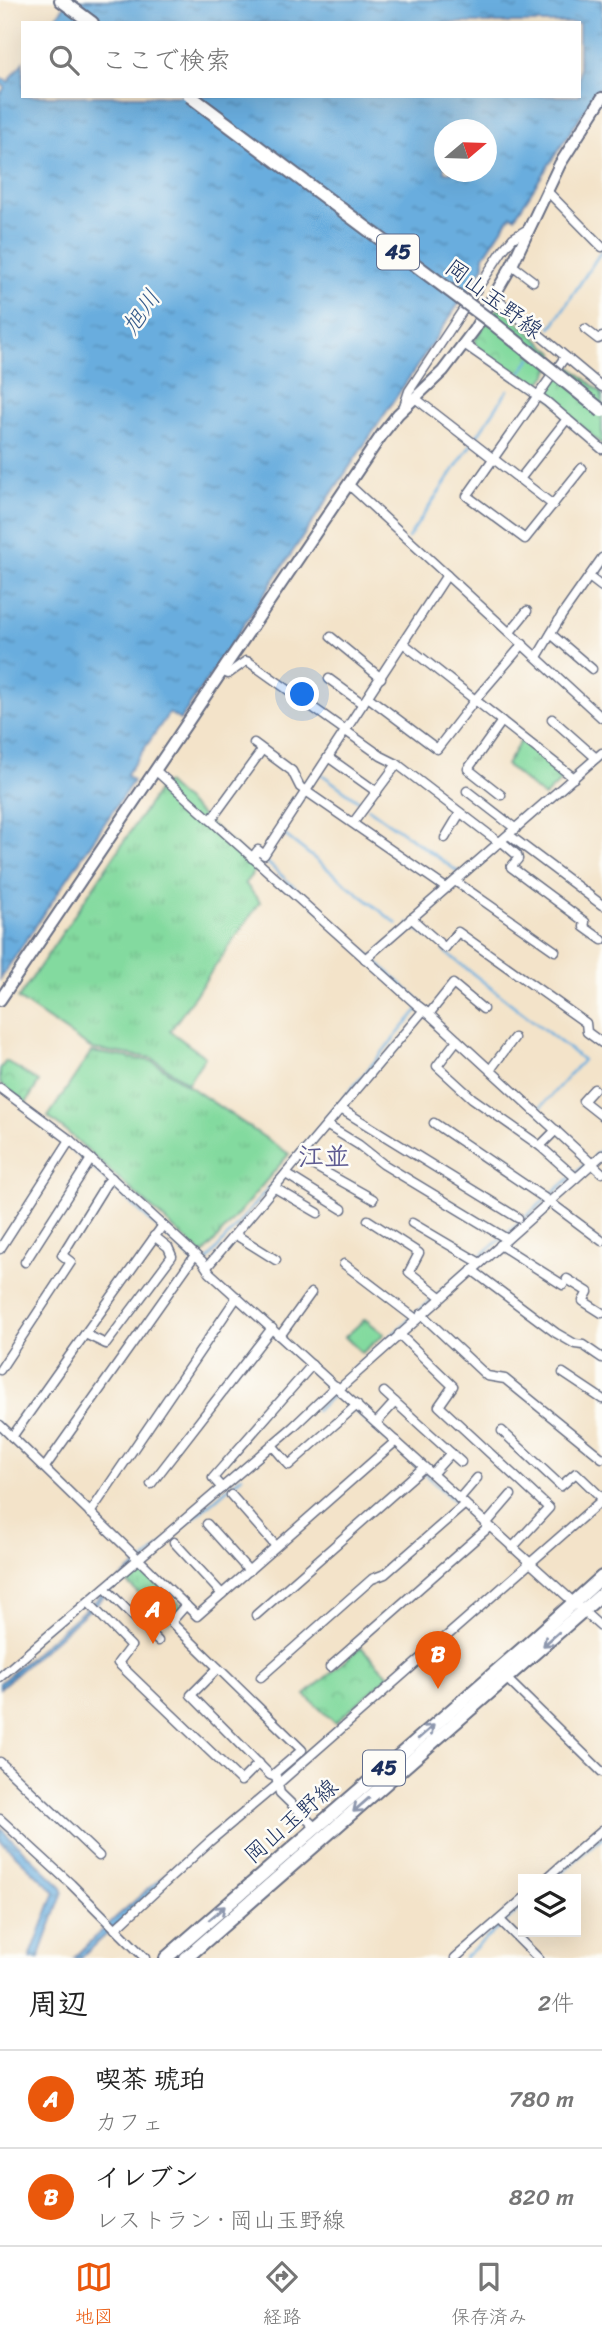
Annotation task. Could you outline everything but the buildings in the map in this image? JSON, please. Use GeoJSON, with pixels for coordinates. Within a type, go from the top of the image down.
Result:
{"type":"FeatureCollection","features":[{"type":"Feature","properties":{"kind":"main road"},"geometry":{"type":"LineString","coordinates":[[61,0],[89,21]]}},
{"type":"Feature","properties":{"kind":"main road","name":"岡山玉野線"},"geometry":{"type":"LineString","coordinates":[[193,98],[493,323],[602,411]]}},
{"type":"Feature","properties":{"kind":"main road","name":"岡山玉野線"},"geometry":{"type":"LineString","coordinates":[[186,1958],[506,1678],[579,1607],[602,1577]]}},
{"type":"Feature","properties":{"kind":"main road","name":"岡山玉野線"},"geometry":{"type":"LineString","coordinates":[[166,1958],[315,1827],[579,1607],[602,1594]]}},
{"type":"Feature","properties":{"kind":"street"},"geometry":{"type":"LineString","coordinates":[[0,1000],[390,423],[443,371],[464,344],[512,265],[568,150],[602,98]]}},
{"type":"Feature","properties":{"kind":"street"},"geometry":{"type":"LineString","coordinates":[[548,192],[602,246]]}},
{"type":"Feature","properties":{"kind":"street"},"geometry":{"type":"LineString","coordinates":[[404,409],[409,391],[503,250],[513,238],[531,227]]}},
{"type":"Feature","properties":{"kind":"street"},"geometry":{"type":"LineString","coordinates":[[512,265],[533,281]]}},
{"type":"Feature","properties":{"kind":"street"},"geometry":{"type":"LineString","coordinates":[[494,297],[602,387]]}},
{"type":"Feature","properties":{"kind":"street"},"geometry":{"type":"LineString","coordinates":[[585,329],[598,339],[602,337]]}},
{"type":"Feature","properties":{"kind":"street"},"geometry":{"type":"LineString","coordinates":[[464,344],[537,396],[602,449]]}},
{"type":"Feature","properties":{"kind":"street"},"geometry":{"type":"LineString","coordinates":[[565,358],[467,496],[525,539],[582,468]]}},
{"type":"Feature","properties":{"kind":"street"},"geometry":{"type":"LineString","coordinates":[[415,398],[552,505]]}},
{"type":"Feature","properties":{"kind":"street"},"geometry":{"type":"LineString","coordinates":[[520,479],[567,419]]}},
{"type":"Feature","properties":{"kind":"street"},"geometry":{"type":"LineString","coordinates":[[348,484],[602,718]]}},
{"type":"Feature","properties":{"kind":"street"},"geometry":{"type":"LineString","coordinates":[[537,657],[602,558]]}},
{"type":"Feature","properties":{"kind":"street"},"geometry":{"type":"LineString","coordinates":[[252,858],[258,850],[262,852],[328,757],[378,675],[403,643],[446,577]]}},
{"type":"Feature","properties":{"kind":"street"},"geometry":{"type":"LineString","coordinates":[[589,577],[602,587]]}},
{"type":"Feature","properties":{"kind":"street"},"geometry":{"type":"LineString","coordinates":[[510,632],[527,611]]}},
{"type":"Feature","properties":{"kind":"street"},"geometry":{"type":"LineString","coordinates":[[551,634],[592,669]]}},
{"type":"Feature","properties":{"kind":"street"},"geometry":{"type":"LineString","coordinates":[[331,637],[378,675]]}},
{"type":"Feature","properties":{"kind":"street"},"geometry":{"type":"LineString","coordinates":[[403,643],[572,776]]}},
{"type":"Feature","properties":{"kind":"street"},"geometry":{"type":"LineString","coordinates":[[328,679],[437,749],[521,646]]}},
{"type":"Feature","properties":{"kind":"street"},"geometry":{"type":"LineString","coordinates":[[222,671],[228,674],[246,661],[249,662],[381,756],[397,764],[460,813],[602,905]]}},
{"type":"Feature","properties":{"kind":"street"},"geometry":{"type":"LineString","coordinates":[[367,956],[596,755],[552,719]]}},
{"type":"Feature","properties":{"kind":"street"},"geometry":{"type":"LineString","coordinates":[[501,795],[468,769],[502,721]]}},
{"type":"Feature","properties":{"kind":"street"},"geometry":{"type":"LineString","coordinates":[[254,743],[292,771],[304,789],[446,888]]}},
{"type":"Feature","properties":{"kind":"street"},"geometry":{"type":"LineString","coordinates":[[211,820],[262,750]]}},
{"type":"Feature","properties":{"kind":"street"},"geometry":{"type":"LineString","coordinates":[[328,757],[377,792]]}},
{"type":"Feature","properties":{"kind":"street"},"geometry":{"type":"LineString","coordinates":[[353,823],[397,764]]}},
{"type":"Feature","properties":{"kind":"street"},"geometry":{"type":"LineString","coordinates":[[155,770],[252,858],[367,956],[456,1042],[602,1173]]}},
{"type":"Feature","properties":{"kind":"street"},"geometry":{"type":"LineString","coordinates":[[467,791],[514,827]]}},
{"type":"Feature","properties":{"kind":"street"},"geometry":{"type":"LineString","coordinates":[[444,838],[460,813]]}},
{"type":"Feature","properties":{"kind":"street"},"geometry":{"type":"LineString","coordinates":[[501,841],[517,855],[518,859],[511,867],[585,922],[584,927],[602,940]]}},
{"type":"Feature","properties":{"kind":"street"},"geometry":{"type":"LineString","coordinates":[[455,881],[555,951]]}},
{"type":"Feature","properties":{"kind":"street"},"geometry":{"type":"LineString","coordinates":[[411,918],[445,948],[458,932],[586,1023],[587,1032],[602,1043]]}},
{"type":"Feature","properties":{"kind":"street"},"geometry":{"type":"LineString","coordinates":[[207,1267],[423,1010],[453,984],[483,1009]]}},
{"type":"Feature","properties":{"kind":"street"},"geometry":{"type":"LineString","coordinates":[[490,1070],[514,1038]]}},
{"type":"Feature","properties":{"kind":"street"},"geometry":{"type":"LineString","coordinates":[[456,1042],[436,1066],[472,1098],[540,1146],[574,1176]]}},
{"type":"Feature","properties":{"kind":"street"},"geometry":{"type":"LineString","coordinates":[[0,1088],[70,1140],[89,1162],[172,1242],[207,1267],[236,1299],[280,1336],[354,1408],[376,1423],[422,1470],[432,1474],[486,1527],[602,1628]]}},
{"type":"Feature","properties":{"kind":"street"},"geometry":{"type":"LineString","coordinates":[[594,1089],[583,1101],[602,1116]]}},
{"type":"Feature","properties":{"kind":"street"},"geometry":{"type":"LineString","coordinates":[[341,1109],[518,1218]]}},
{"type":"Feature","properties":{"kind":"street"},"geometry":{"type":"LineString","coordinates":[[434,1123],[602,1241]]}},
{"type":"Feature","properties":{"kind":"street"},"geometry":{"type":"LineString","coordinates":[[328,1126],[383,1164],[504,1239],[565,1282],[588,1292],[583,1301],[602,1313]]}},
{"type":"Feature","properties":{"kind":"street"},"geometry":{"type":"LineString","coordinates":[[540,1146],[554,1132]]}},
{"type":"Feature","properties":{"kind":"street"},"geometry":{"type":"LineString","coordinates":[[0,1249],[70,1140]]}},
{"type":"Feature","properties":{"kind":"street"},"geometry":{"type":"LineString","coordinates":[[0,1677],[91,1604],[222,1488],[274,1447],[438,1295],[472,1270],[477,1262],[546,1200],[602,1156]]}},
{"type":"Feature","properties":{"kind":"street"},"geometry":{"type":"LineString","coordinates":[[300,1158],[373,1199]]}},
{"type":"Feature","properties":{"kind":"street"},"geometry":{"type":"LineString","coordinates":[[25,1262],[89,1162]]}},
{"type":"Feature","properties":{"kind":"street"},"geometry":{"type":"LineString","coordinates":[[286,1174],[342,1209]]}},
{"type":"Feature","properties":{"kind":"street"},"geometry":{"type":"LineString","coordinates":[[0,1370],[71,1262],[62,1255],[109,1181]]}},
{"type":"Feature","properties":{"kind":"street"},"geometry":{"type":"LineString","coordinates":[[275,1188],[317,1213]]}},
{"type":"Feature","properties":{"kind":"street"},"geometry":{"type":"LineString","coordinates":[[368,1220],[419,1253],[409,1272],[438,1295]]}},
{"type":"Feature","properties":{"kind":"street"},"geometry":{"type":"LineString","coordinates":[[412,1223],[477,1262]]}},
{"type":"Feature","properties":{"kind":"street"},"geometry":{"type":"LineString","coordinates":[[85,1334],[106,1344],[172,1256],[172,1242],[159,1230]]}},
{"type":"Feature","properties":{"kind":"street"},"geometry":{"type":"LineString","coordinates":[[12,1437],[159,1230]]}},
{"type":"Feature","properties":{"kind":"street"},"geometry":{"type":"LineString","coordinates":[[236,1235],[276,1260]]}},
{"type":"Feature","properties":{"kind":"street"},"geometry":{"type":"LineString","coordinates":[[45,1467],[192,1257]]}},
{"type":"Feature","properties":{"kind":"street"},"geometry":{"type":"LineString","coordinates":[[344,1264],[487,1376],[505,1379],[602,1458]]}},
{"type":"Feature","properties":{"kind":"street"},"geometry":{"type":"LineString","coordinates":[[472,1270],[556,1333],[575,1344],[583,1345],[602,1358]]}},
{"type":"Feature","properties":{"kind":"street"},"geometry":{"type":"LineString","coordinates":[[280,1336],[311,1293]]}},
{"type":"Feature","properties":{"kind":"street"},"geometry":{"type":"LineString","coordinates":[[90,1513],[236,1299]]}},
{"type":"Feature","properties":{"kind":"street"},"geometry":{"type":"LineString","coordinates":[[151,1484],[270,1330]]}},
{"type":"Feature","properties":{"kind":"street"},"geometry":{"type":"LineString","coordinates":[[399,1334],[453,1386],[439,1406],[549,1508],[512,1548]]}},
{"type":"Feature","properties":{"kind":"street"},"geometry":{"type":"LineString","coordinates":[[222,1488],[213,1478],[310,1367]]}},
{"type":"Feature","properties":{"kind":"street"},"geometry":{"type":"LineString","coordinates":[[563,1373],[602,1399]]}},
{"type":"Feature","properties":{"kind":"street"},"geometry":{"type":"LineString","coordinates":[[384,1392],[461,1462]]}},
{"type":"Feature","properties":{"kind":"street"},"geometry":{"type":"LineString","coordinates":[[376,1423],[396,1402]]}},
{"type":"Feature","properties":{"kind":"street"},"geometry":{"type":"LineString","coordinates":[[274,1447],[289,1465],[354,1408]]}},
{"type":"Feature","properties":{"kind":"street"},"geometry":{"type":"LineString","coordinates":[[0,1425],[197,1616],[394,1443]]}},
{"type":"Feature","properties":{"kind":"street"},"geometry":{"type":"LineString","coordinates":[[112,1927],[530,1564],[601,1497],[576,1473],[561,1486],[502,1431]]}},
{"type":"Feature","properties":{"kind":"street"},"geometry":{"type":"LineString","coordinates":[[432,1474],[451,1453]]}},
{"type":"Feature","properties":{"kind":"street"},"geometry":{"type":"LineString","coordinates":[[256,1615],[422,1470]]}},
{"type":"Feature","properties":{"kind":"street"},"geometry":{"type":"LineString","coordinates":[[261,1677],[372,1579],[385,1574],[461,1504],[477,1478]]}},
{"type":"Feature","properties":{"kind":"street"},"geometry":{"type":"LineString","coordinates":[[231,1495],[276,1546]]}},
{"type":"Feature","properties":{"kind":"street"},"geometry":{"type":"LineString","coordinates":[[330,1667],[486,1527],[511,1495]]}},
{"type":"Feature","properties":{"kind":"street"},"geometry":{"type":"LineString","coordinates":[[207,1524],[249,1571]]}},
{"type":"Feature","properties":{"kind":"street"},"geometry":{"type":"LineString","coordinates":[[174,1542],[222,1594]]}},
{"type":"Feature","properties":{"kind":"street"},"geometry":{"type":"LineString","coordinates":[[107,1590],[158,1641]]}},
{"type":"Feature","properties":{"kind":"street"},"geometry":{"type":"LineString","coordinates":[[91,1604],[131,1646],[118,1663],[241,1781],[259,1763]]}},
{"type":"Feature","properties":{"kind":"street"},"geometry":{"type":"LineString","coordinates":[[186,1605],[171,1622],[302,1750],[275,1773],[281,1793],[315,1827]]}},
{"type":"Feature","properties":{"kind":"street"},"geometry":{"type":"LineString","coordinates":[[218,1668],[191,1695],[277,1781]]}},
{"type":"Feature","properties":{"kind":"street"},"geometry":{"type":"LineString","coordinates":[[506,1678],[602,1772]]}},
{"type":"Feature","properties":{"kind":"street"},"geometry":{"type":"LineString","coordinates":[[0,1762],[99,1856]]}},
{"type":"Feature","properties":{"kind":"street"},"geometry":{"type":"LineString","coordinates":[[0,1819],[71,1884],[145,1958]]}},
{"type":"Feature","properties":{"kind":"street"},"geometry":{"type":"LineString","coordinates":[[551,1874],[602,1829]]}},
{"type":"Feature","properties":{"kind":"street"},"geometry":{"type":"LineString","coordinates":[[455,1958],[502,1922],[518,1904]]}},
{"type":"Feature","properties":{"kind":"street"},"geometry":{"type":"LineString","coordinates":[[502,1922],[538,1958]]}},
{"type":"Feature","properties":{"kind":"green space"},"geometry":{"type":"Polygon","coordinates":[[[502,309],[554,353],[549,371],[538,385],[526,384],[476,347],[475,339],[495,310],[502,309]]]}},
{"type":"Feature","properties":{"kind":"green space"},"geometry":{"type":"Polygon","coordinates":[[[571,367],[602,393],[602,445],[547,395],[548,388],[564,369],[571,367]]]}},
{"type":"Feature","properties":{"kind":"green space"},"geometry":{"type":"Polygon","coordinates":[[[521,740],[567,775],[544,797],[506,765],[521,740]]]}},
{"type":"Feature","properties":{"kind":"green space"},"geometry":{"type":"Polygon","coordinates":[[[163,783],[258,867],[245,883],[260,902],[170,1031],[205,1057],[188,1083],[152,1058],[92,1049],[18,999],[163,783]]]}},
{"type":"Feature","properties":{"kind":"green space"},"geometry":{"type":"Polygon","coordinates":[[[91,1052],[152,1061],[289,1154],[203,1255],[48,1117],[91,1052]]]}},
{"type":"Feature","properties":{"kind":"green space"},"geometry":{"type":"Polygon","coordinates":[[[6,1061],[39,1082],[26,1103],[0,1083],[0,1069],[6,1061]]]}},
{"type":"Feature","properties":{"kind":"green space"},"geometry":{"type":"Polygon","coordinates":[[[365,1319],[384,1334],[362,1353],[345,1337],[365,1319]]]}},
{"type":"Feature","properties":{"kind":"green space"},"geometry":{"type":"Polygon","coordinates":[[[143,1569],[183,1607],[168,1621],[127,1583],[143,1569]]]}},
{"type":"Feature","properties":{"kind":"green space"},"geometry":{"type":"Polygon","coordinates":[[[361,1647],[389,1676],[335,1723],[305,1695],[361,1647]]]}},
{"type":"Feature","properties":{"kind":"water","name":"旭川"},"geometry":{"type":"Polygon","coordinates":[[[69,0],[602,0],[602,83],[515,217],[511,215],[484,256],[484,266],[180,720],[169,713],[126,775],[133,781],[0,979],[0,94],[5,87],[0,83],[0,77],[8,82],[21,65],[21,98],[581,98],[581,21],[53,21],[69,0]]]}},
{"type":"Feature","properties":{"kind":"water"},"geometry":{"type":"Polygon","coordinates":[[[135,1566],[137,1568],[0,1688],[0,1683],[135,1566]]]}},
{"type":"Feature","properties":{"kind":"water"},"geometry":{"type":"Polygon","coordinates":[[[0,1828],[62,1887],[63,1892],[39,1958],[30,1958],[55,1892],[0,1840],[0,1828]]]}},
{"type":"Feature","properties":{"kind":"water"},"geometry":{"type":"Polygon","coordinates":[[[179,1862],[181,1865],[81,1958],[74,1958],[115,1918],[179,1862]]]}},
{"type":"Feature","properties":{"kind":"waterway"},"geometry":{"type":"LineString","coordinates":[[551,328],[602,250]]}},
{"type":"Feature","properties":{"kind":"waterway"},"geometry":{"type":"LineString","coordinates":[[534,352],[540,344]]}},
{"type":"Feature","properties":{"kind":"waterway"},"geometry":{"type":"LineString","coordinates":[[519,375],[531,358]]}},
{"type":"Feature","properties":{"kind":"waterway"},"geometry":{"type":"LineString","coordinates":[[408,538],[508,390]]}},
{"type":"Feature","properties":{"kind":"waterway"},"geometry":{"type":"LineString","coordinates":[[320,773],[363,804]]}},
{"type":"Feature","properties":{"kind":"waterway"},"geometry":{"type":"LineString","coordinates":[[368,808],[460,873]]}},
{"type":"Feature","properties":{"kind":"waterway"},"geometry":{"type":"LineString","coordinates":[[281,832],[397,924]]}},
{"type":"Feature","properties":{"kind":"waterway"},"geometry":{"type":"LineString","coordinates":[[207,1261],[422,1005],[261,857]]}},
{"type":"Feature","properties":{"kind":"waterway"},"geometry":{"type":"LineString","coordinates":[[409,923],[428,938]]}},
{"type":"Feature","properties":{"kind":"waterway"},"geometry":{"type":"LineString","coordinates":[[444,951],[583,1060],[537,1111]]}},
{"type":"Feature","properties":{"kind":"waterway"},"geometry":{"type":"LineString","coordinates":[[69,1148],[86,1161]]}},
{"type":"Feature","properties":{"kind":"waterway"},"geometry":{"type":"LineString","coordinates":[[594,1156],[602,1149]]}},
{"type":"Feature","properties":{"kind":"waterway"},"geometry":{"type":"LineString","coordinates":[[575,1173],[584,1165]]}},
{"type":"Feature","properties":{"kind":"waterway"},"geometry":{"type":"LineString","coordinates":[[91,1166],[204,1271]]}},
{"type":"Feature","properties":{"kind":"waterway"},"geometry":{"type":"LineString","coordinates":[[415,1314],[570,1178]]}},
{"type":"Feature","properties":{"kind":"waterway"},"geometry":{"type":"LineString","coordinates":[[342,1380],[410,1319]]}},
{"type":"Feature","properties":{"kind":"waterway"},"geometry":{"type":"LineString","coordinates":[[280,1342],[306,1366]]}},
{"type":"Feature","properties":{"kind":"waterway"},"geometry":{"type":"LineString","coordinates":[[311,1371],[330,1387]]}},
{"type":"Feature","properties":{"kind":"waterway"},"geometry":{"type":"LineString","coordinates":[[335,1392],[350,1406]]}},
{"type":"Feature","properties":{"kind":"waterway"},"geometry":{"type":"LineString","coordinates":[[315,1411],[336,1393]]}},
{"type":"Feature","properties":{"kind":"waterway"},"geometry":{"type":"LineString","coordinates":[[355,1411],[459,1505]]}},
{"type":"Feature","properties":{"kind":"waterway"},"geometry":{"type":"LineString","coordinates":[[136,1568],[242,1476]]}},
{"type":"Feature","properties":{"kind":"waterway"},"geometry":{"type":"LineString","coordinates":[[464,1510],[523,1565]]}},
{"type":"Feature","properties":{"kind":"waterway"},"geometry":{"type":"LineString","coordinates":[[289,1769],[421,1654]]}},
{"type":"Feature","properties":{"kind":"waterway"},"geometry":{"type":"LineString","coordinates":[[560,1874],[602,1837]]}},
{"type":"Feature","properties":{"kind":"waterway"},"geometry":{"type":"LineString","coordinates":[[464,1958],[518,1910]]}},
{"type":"Feature","properties":{"kind":"place","name":"喫茶 琥珀"},"geometry":{"type":"Point","coordinates":[153,1644]}},
{"type":"Feature","properties":{"kind":"place","name":"イレブン"},"geometry":{"type":"Point","coordinates":[438,1689]}},
{"type":"Feature","properties":{"kind":"district","name":"江並"},"geometry":{"type":"Point","coordinates":[324,1156]}}]}
